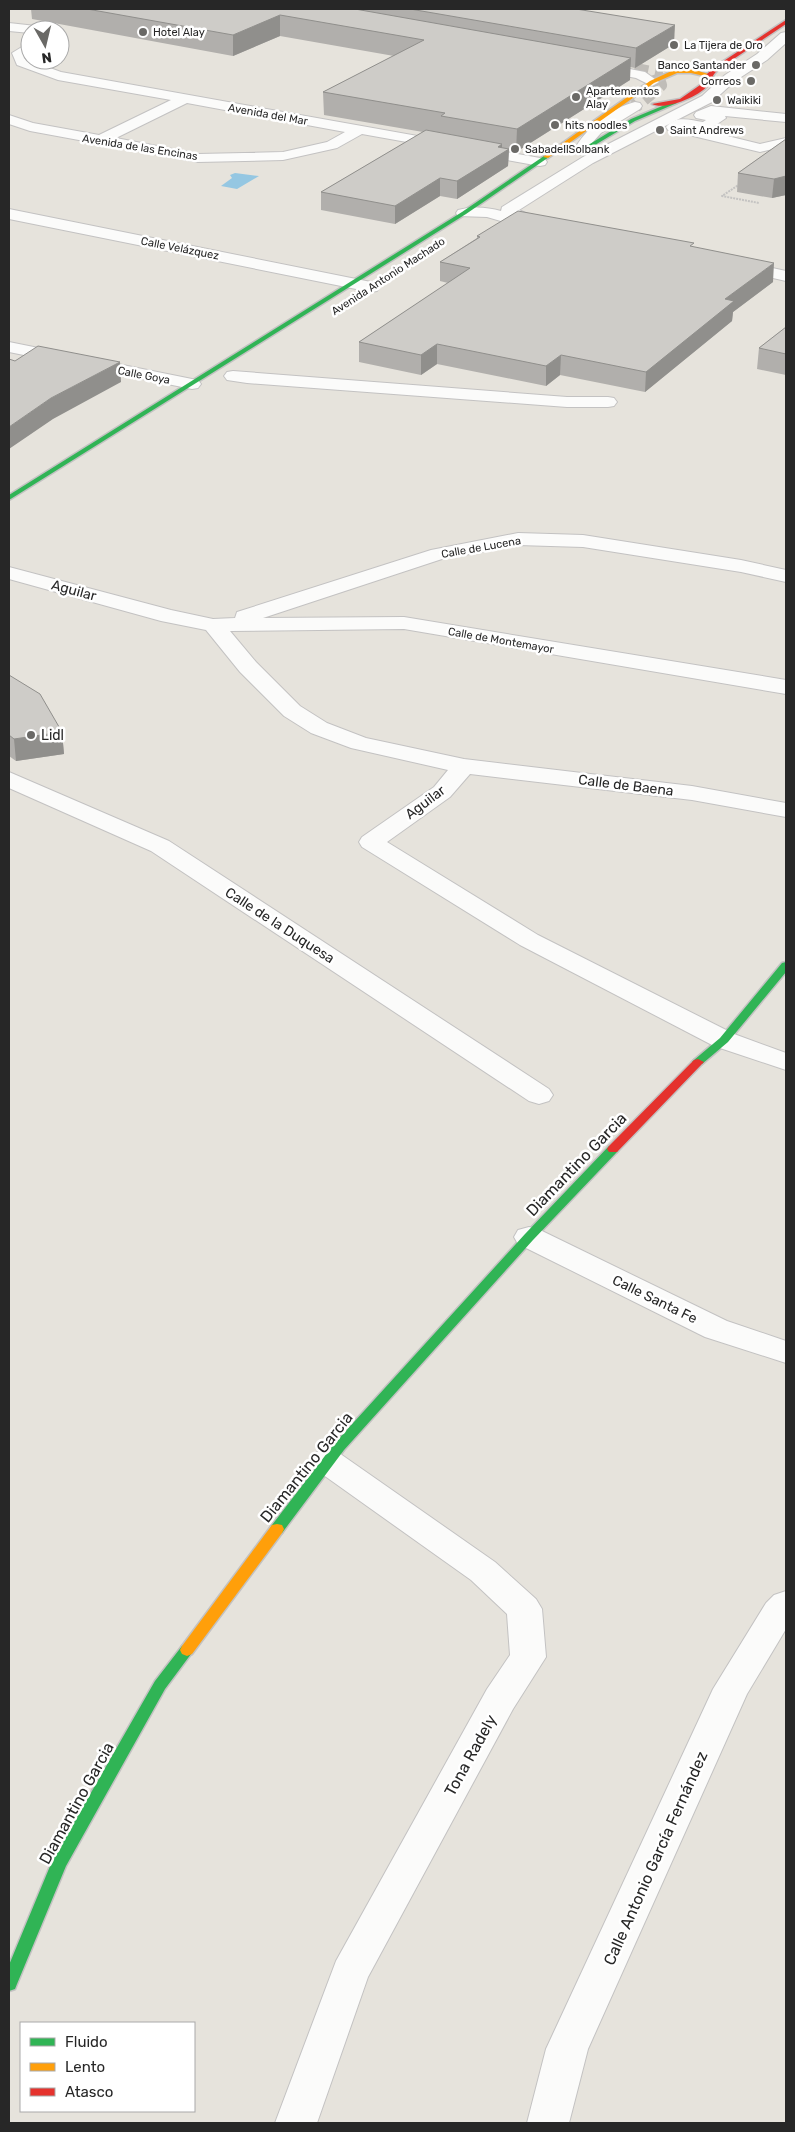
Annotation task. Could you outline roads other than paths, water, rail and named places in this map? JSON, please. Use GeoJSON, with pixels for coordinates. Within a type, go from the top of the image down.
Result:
{"type":"FeatureCollection","features":[{"type":"Feature","properties":{"kind":"main road"},"geometry":{"type":"LineString","coordinates":[[744,36],[786,9]]}},
{"type":"Feature","properties":{"kind":"main road"},"geometry":{"type":"LineString","coordinates":[[678,71],[700,72],[709,75],[786,22]]}},
{"type":"Feature","properties":{"kind":"main road"},"geometry":{"type":"LineString","coordinates":[[633,108],[652,82],[698,63]]}},
{"type":"Feature","properties":{"kind":"main road","name":"Avenida Antonio Machado"},"geometry":{"type":"LineString","coordinates":[[9,498],[192,384],[353,290],[464,212],[540,162],[613,108],[633,108],[675,103],[706,84],[709,75]]}},
{"type":"Feature","properties":{"kind":"main road"},"geometry":{"type":"LineString","coordinates":[[633,108],[647,103],[675,103]]}},
{"type":"Feature","properties":{"kind":"main road","name":"Avenida Antonio Machado"},"geometry":{"type":"LineString","coordinates":[[448,237],[572,157]]}},
{"type":"Feature","properties":{"kind":"main road"},"geometry":{"type":"LineString","coordinates":[[229,378],[250,365]]}},
{"type":"Feature","properties":{"kind":"main road","name":"Diamantino Garcia"},"geometry":{"type":"LineString","coordinates":[[9,1984],[59,1864],[160,1685],[327,1462],[529,1237],[694,1065],[724,1040],[786,965]]}},
{"type":"Feature","properties":{"kind":"street"},"geometry":{"type":"LineString","coordinates":[[546,224],[527,220],[510,213],[508,210],[588,160],[707,99],[730,78],[762,57],[786,36]]}},
{"type":"Feature","properties":{"kind":"street"},"geometry":{"type":"LineString","coordinates":[[737,54],[778,59]]}},
{"type":"Feature","properties":{"kind":"street"},"geometry":{"type":"LineString","coordinates":[[652,82],[640,75],[583,60],[678,71]]}},
{"type":"Feature","properties":{"kind":"street","name":"Avenida del Mar"},"geometry":{"type":"LineString","coordinates":[[39,70],[58,76],[540,162]]}},
{"type":"Feature","properties":{"kind":"street"},"geometry":{"type":"LineString","coordinates":[[99,141],[185,99]]}},
{"type":"Feature","properties":{"kind":"street"},"geometry":{"type":"LineString","coordinates":[[675,103],[731,119],[786,124]]}},
{"type":"Feature","properties":{"kind":"street"},"geometry":{"type":"LineString","coordinates":[[572,157],[596,131],[633,108],[657,123],[784,140]]}},
{"type":"Feature","properties":{"kind":"street"},"geometry":{"type":"LineString","coordinates":[[678,125],[682,123],[706,127],[719,118],[701,115],[712,110],[786,118]]}},
{"type":"Feature","properties":{"kind":"street","name":"Avenida de las Encinas"},"geometry":{"type":"LineString","coordinates":[[9,119],[30,127],[198,158],[283,156],[332,145],[359,130]]}},
{"type":"Feature","properties":{"kind":"street"},"geometry":{"type":"LineString","coordinates":[[464,212],[488,212],[535,227],[564,232]]}},
{"type":"Feature","properties":{"kind":"street","name":"Calle Velázquez"},"geometry":{"type":"LineString","coordinates":[[9,214],[353,290],[376,283]]}},
{"type":"Feature","properties":{"kind":"street"},"geometry":{"type":"LineString","coordinates":[[717,260],[786,276]]}},
{"type":"Feature","properties":{"kind":"street","name":"Calle Goya"},"geometry":{"type":"LineString","coordinates":[[9,348],[192,384]]}},
{"type":"Feature","properties":{"kind":"street"},"geometry":{"type":"LineString","coordinates":[[229,378],[567,402],[608,402]]}},
{"type":"Feature","properties":{"kind":"street","name":"Calle de Lucena"},"geometry":{"type":"LineString","coordinates":[[213,625],[273,609],[438,554],[518,539],[583,541],[741,566],[786,576]]}},
{"type":"Feature","properties":{"kind":"street","name":"Aguilar"},"geometry":{"type":"LineString","coordinates":[[9,573],[169,616],[213,625],[248,667],[286,705],[319,728],[359,743],[464,766],[442,792],[371,842],[529,940],[724,1040]]}},
{"type":"Feature","properties":{"kind":"street","name":"Calle de Montemayor"},"geometry":{"type":"LineString","coordinates":[[213,625],[404,623],[786,687]]}},
{"type":"Feature","properties":{"kind":"street","name":"Calle de Baena"},"geometry":{"type":"LineString","coordinates":[[464,766],[692,793],[786,810]]}},
{"type":"Feature","properties":{"kind":"street","name":"Calle de la Duquesa"},"geometry":{"type":"LineString","coordinates":[[9,779],[160,846],[539,1095]]}},
{"type":"Feature","properties":{"kind":"street"},"geometry":{"type":"LineString","coordinates":[[724,1040],[786,1062]]}},
{"type":"Feature","properties":{"kind":"street","name":"Calle Santa Fe"},"geometry":{"type":"LineString","coordinates":[[529,1237],[716,1329],[786,1352]]}},
{"type":"Feature","properties":{"kind":"street","name":"Tona Radely"},"geometry":{"type":"LineString","coordinates":[[296,2123],[350,1973],[500,1699],[528,1657],[524,1609],[483,1571],[327,1462]]}},
{"type":"Feature","properties":{"kind":"street","name":"Calle Antonio García Fernández"},"geometry":{"type":"LineString","coordinates":[[548,2123],[568,2050],[731,1689],[778,1612],[786,1604]]}},
{"type":"Feature","properties":{"kind":"water"},"geometry":{"type":"Polygon","coordinates":[[[235,173],[259,176],[237,189],[221,186],[232,178],[230,175],[235,173]]]}},
{"type":"Feature","properties":{"kind":"tunnel"},"geometry":{"type":"LineString","coordinates":[[593,61],[656,74],[660,85],[635,106]]}},
{"type":"Feature","properties":{"kind":"place","name":"Hotel Alay"},"geometry":{"type":"Point","coordinates":[143,32]}},
{"type":"Feature","properties":{"kind":"place","name":"La Tijera de Oro"},"geometry":{"type":"Point","coordinates":[674,45]}},
{"type":"Feature","properties":{"kind":"place","name":"Banco Santander"},"geometry":{"type":"Point","coordinates":[756,65]}},
{"type":"Feature","properties":{"kind":"place","name":"Correos"},"geometry":{"type":"Point","coordinates":[751,81]}},
{"type":"Feature","properties":{"kind":"place","name":"Apartementos Alay"},"geometry":{"type":"Point","coordinates":[576,97]}},
{"type":"Feature","properties":{"kind":"place","name":"Waikiki"},"geometry":{"type":"Point","coordinates":[717,100]}},
{"type":"Feature","properties":{"kind":"place","name":"hits noodles"},"geometry":{"type":"Point","coordinates":[555,125]}},
{"type":"Feature","properties":{"kind":"place","name":"Saint Andrews"},"geometry":{"type":"Point","coordinates":[660,130]}},
{"type":"Feature","properties":{"kind":"place","name":"SabadellSolbank"},"geometry":{"type":"Point","coordinates":[515,149]}},
{"type":"Feature","properties":{"kind":"place","name":"Lidl"},"geometry":{"type":"Point","coordinates":[31,735]}}]}
